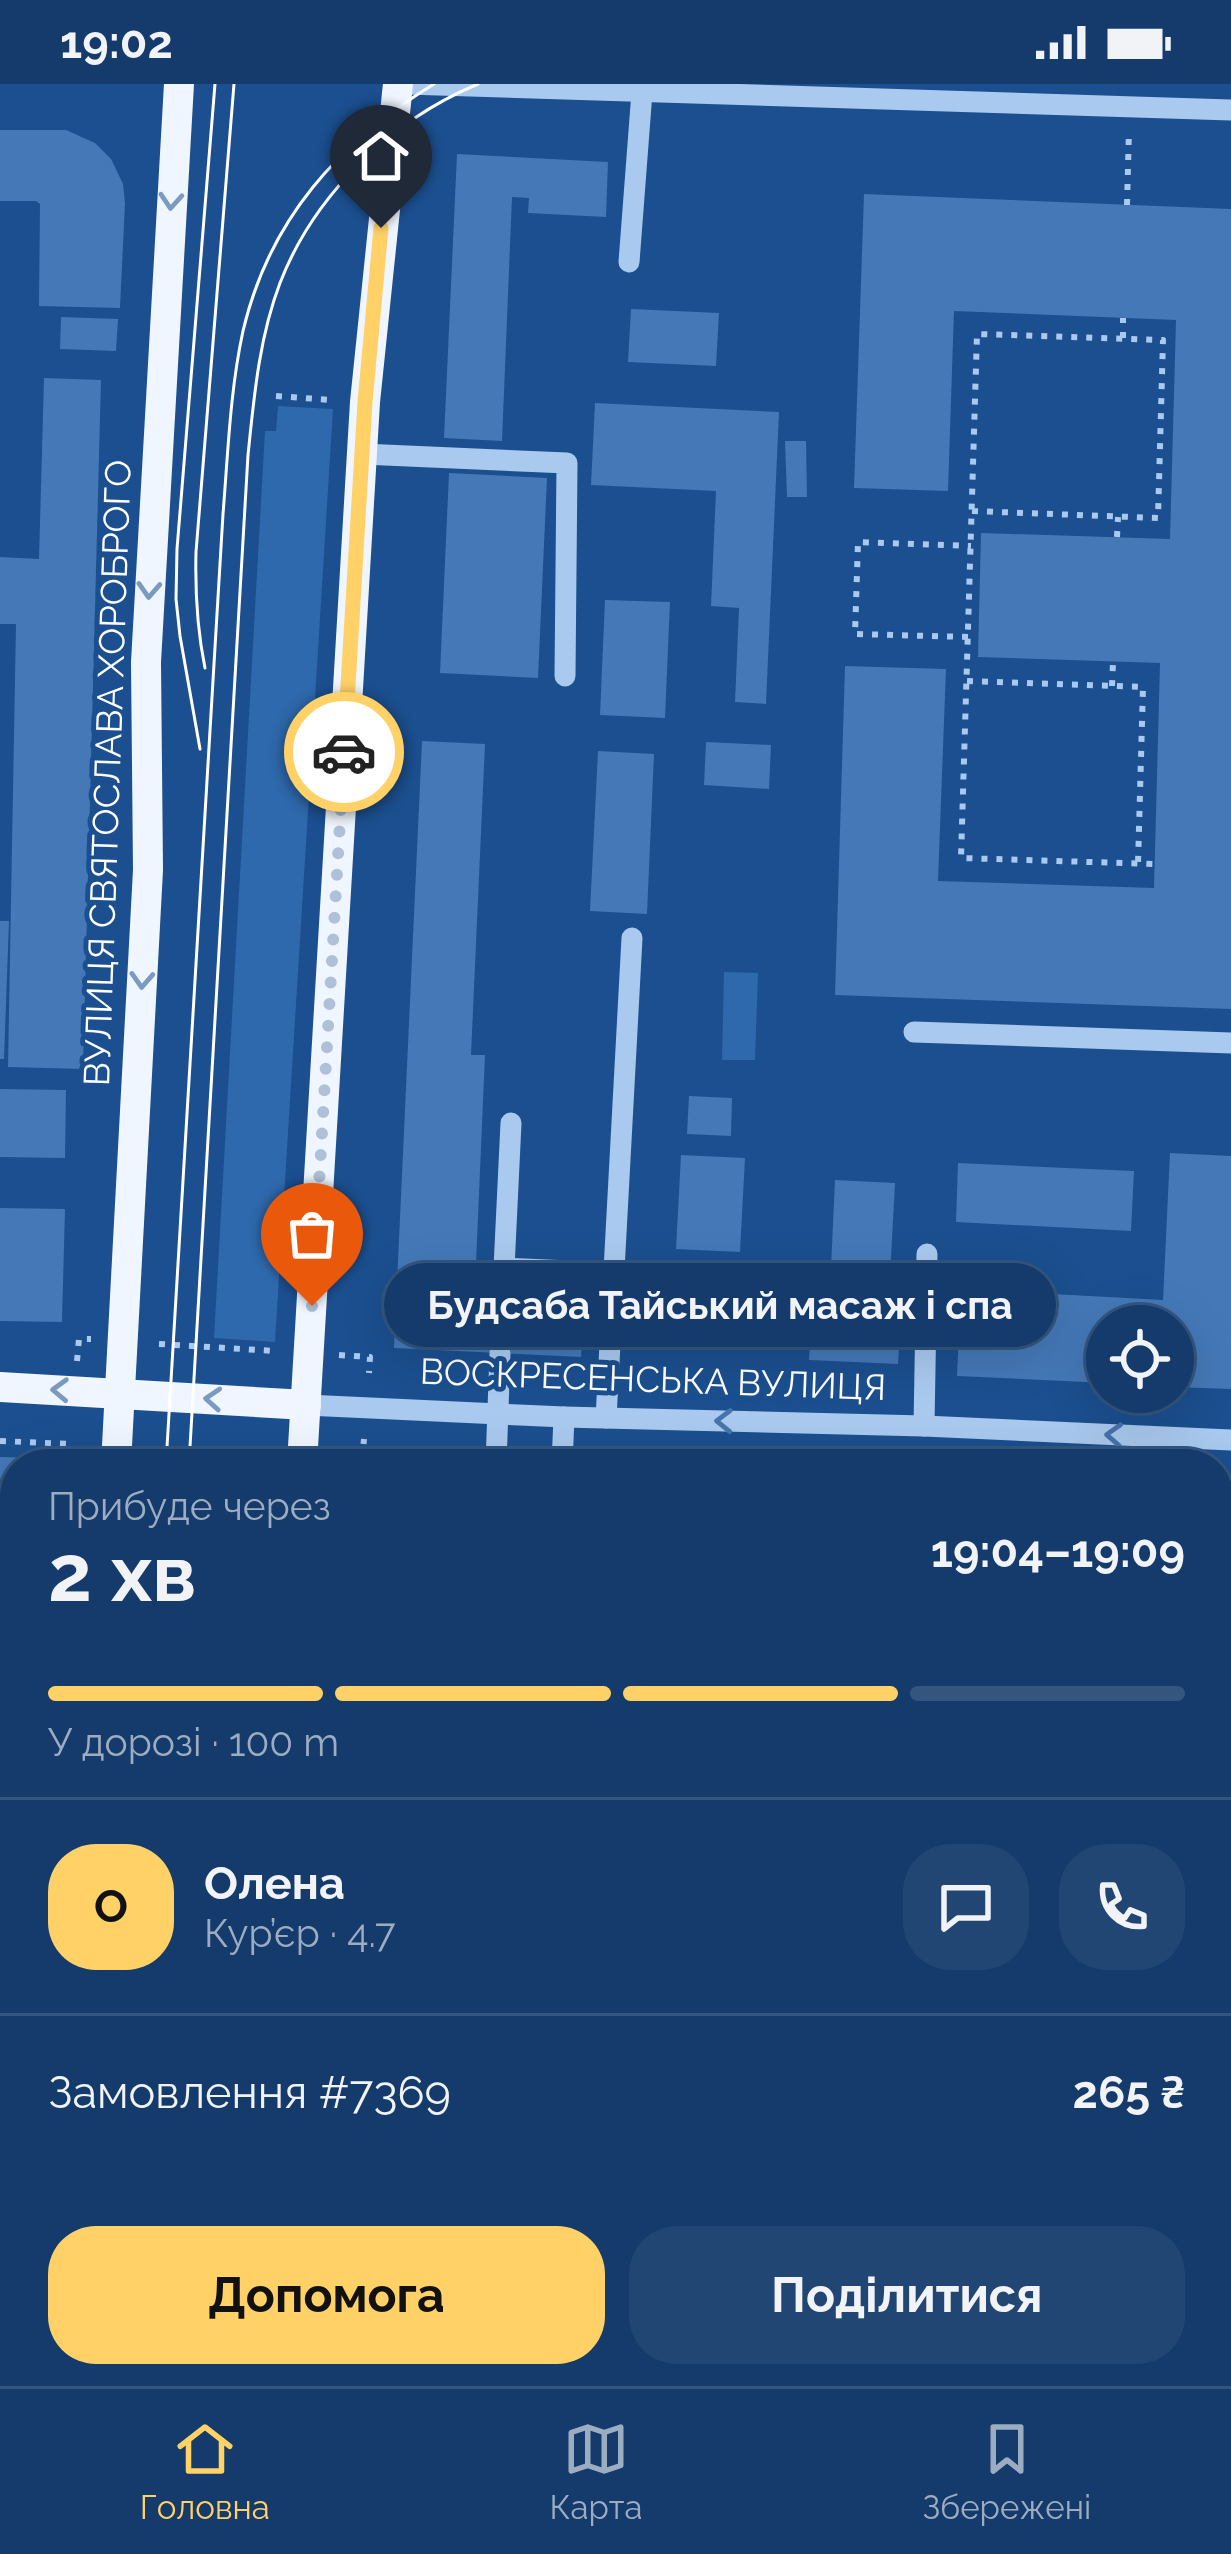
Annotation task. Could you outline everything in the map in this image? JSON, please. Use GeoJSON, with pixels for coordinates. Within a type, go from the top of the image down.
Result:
{"type":"FeatureCollection","features":[{"type":"Feature","properties":{"kind":"main road","name":"ВУЛИЦЯ СВЯТОСЛАВА ХОРОБРОГО"},"geometry":{"type":"LineString","coordinates":[[117,1449],[148,870],[146,662],[179,84]]}},
{"type":"Feature","properties":{"kind":"main road"},"geometry":{"type":"LineString","coordinates":[[314,1449],[306,1405],[362,454],[379,250],[402,84]]}},
{"type":"Feature","properties":{"kind":"main road","name":"ВОСКРЕСЕНСЬКА ВУЛИЦЯ"},"geometry":{"type":"LineString","coordinates":[[0,1387],[306,1405]]}},
{"type":"Feature","properties":{"kind":"street"},"geometry":{"type":"LineString","coordinates":[[402,84],[1231,110]]}},
{"type":"Feature","properties":{"kind":"street"},"geometry":{"type":"LineString","coordinates":[[629,262],[642,92]]}},
{"type":"Feature","properties":{"kind":"street"},"geometry":{"type":"LineString","coordinates":[[362,454],[567,463],[565,676]]}},
{"type":"Feature","properties":{"kind":"street"},"geometry":{"type":"LineString","coordinates":[[606,1418],[632,938]]}},
{"type":"Feature","properties":{"kind":"street"},"geometry":{"type":"LineString","coordinates":[[914,1032],[1231,1043]]}},
{"type":"Feature","properties":{"kind":"street"},"geometry":{"type":"LineString","coordinates":[[511,1123],[504,1278],[613,1274]]}},
{"type":"Feature","properties":{"kind":"street"},"geometry":{"type":"LineString","coordinates":[[923,1426],[927,1254]]}},
{"type":"Feature","properties":{"kind":"street"},"geometry":{"type":"LineString","coordinates":[[497,1449],[500,1353]]}},
{"type":"Feature","properties":{"kind":"street","name":"ВОСКРЕСЕНСЬКА ВУЛИЦЯ"},"geometry":{"type":"LineString","coordinates":[[306,1405],[1231,1440]]}},
{"type":"Feature","properties":{"kind":"street"},"geometry":{"type":"LineString","coordinates":[[563,1449],[564,1417]]}},
{"type":"Feature","properties":{"kind":"path"},"geometry":{"type":"LineString","coordinates":[[1127,205],[1130,106]]}},
{"type":"Feature","properties":{"kind":"path"},"geometry":{"type":"LineString","coordinates":[[1123,338],[1124,318]]}},
{"type":"Feature","properties":{"kind":"path"},"geometry":{"type":"LineString","coordinates":[[972,511],[1158,518],[1163,340],[977,334],[961,858],[1154,865]]}},
{"type":"Feature","properties":{"kind":"path"},"geometry":{"type":"LineString","coordinates":[[276,396],[332,400]]}},
{"type":"Feature","properties":{"kind":"path"},"geometry":{"type":"LineString","coordinates":[[1117,537],[1118,516]]}},
{"type":"Feature","properties":{"kind":"path"},"geometry":{"type":"LineString","coordinates":[[968,638],[855,634],[858,542],[971,546]]}},
{"type":"Feature","properties":{"kind":"path"},"geometry":{"type":"LineString","coordinates":[[1112,686],[1113,662]]}},
{"type":"Feature","properties":{"kind":"path"},"geometry":{"type":"LineString","coordinates":[[967,682],[1143,687],[1138,864]]}},
{"type":"Feature","properties":{"kind":"path"},"geometry":{"type":"LineString","coordinates":[[76,1363],[79,1339],[101,1340]]}},
{"type":"Feature","properties":{"kind":"path"},"geometry":{"type":"LineString","coordinates":[[159,1344],[276,1352]]}},
{"type":"Feature","properties":{"kind":"path"},"geometry":{"type":"LineString","coordinates":[[335,1355],[370,1357],[369,1373]]}},
{"type":"Feature","properties":{"kind":"path"},"geometry":{"type":"LineString","coordinates":[[363,1449],[364,1439]]}},
{"type":"Feature","properties":{"kind":"path"},"geometry":{"type":"LineString","coordinates":[[0,1441],[72,1444],[72,1449]]}},
{"type":"Feature","properties":{"kind":"shaded area"},"geometry":{"type":"Polygon","coordinates":[[[278,406],[333,409],[275,1342],[214,1338],[265,431],[276,431],[278,406]]]}},
{"type":"Feature","properties":{"kind":"shaded area"},"geometry":{"type":"Polygon","coordinates":[[[724,972],[758,973],[755,1060],[722,1060],[724,972]]]}},
{"type":"Feature","properties":{"kind":"building"},"geometry":{"type":"Polygon","coordinates":[[[0,130],[66,130],[95,143],[111,159],[123,184],[125,203],[120,308],[39,306],[40,204],[0,201],[0,130]]]}},
{"type":"Feature","properties":{"kind":"building"},"geometry":{"type":"Polygon","coordinates":[[[457,154],[608,162],[606,217],[528,213],[529,198],[512,197],[502,441],[444,438],[457,154]]]}},
{"type":"Feature","properties":{"kind":"building"},"geometry":{"type":"Polygon","coordinates":[[[864,194],[1231,209],[1231,1009],[835,995],[845,666],[946,669],[938,881],[1154,888],[1160,663],[978,657],[981,533],[1170,539],[1176,320],[954,311],[948,491],[854,488],[864,194]]]}},
{"type":"Feature","properties":{"kind":"building"},"geometry":{"type":"Polygon","coordinates":[[[631,309],[719,313],[716,366],[628,362],[631,309]]]}},
{"type":"Feature","properties":{"kind":"building"},"geometry":{"type":"Polygon","coordinates":[[[61,317],[118,319],[116,351],[60,349],[61,317]]]}},
{"type":"Feature","properties":{"kind":"building"},"geometry":{"type":"Polygon","coordinates":[[[44,378],[101,380],[83,1069],[8,1067],[16,624],[0,624],[0,557],[39,559],[44,378]]]}},
{"type":"Feature","properties":{"kind":"building"},"geometry":{"type":"Polygon","coordinates":[[[595,403],[779,412],[766,704],[735,702],[739,608],[711,606],[716,491],[591,485],[595,403]]]}},
{"type":"Feature","properties":{"kind":"building"},"geometry":{"type":"Polygon","coordinates":[[[785,441],[806,441],[807,497],[787,497],[785,441]]]}},
{"type":"Feature","properties":{"kind":"building"},"geometry":{"type":"Polygon","coordinates":[[[449,473],[547,478],[538,678],[440,673],[449,473]]]}},
{"type":"Feature","properties":{"kind":"building"},"geometry":{"type":"Polygon","coordinates":[[[605,600],[670,602],[665,718],[600,715],[605,600]]]}},
{"type":"Feature","properties":{"kind":"building"},"geometry":{"type":"Polygon","coordinates":[[[422,741],[485,744],[471,1055],[485,1055],[475,1287],[584,1293],[581,1357],[394,1348],[422,741]]]}},
{"type":"Feature","properties":{"kind":"building"},"geometry":{"type":"Polygon","coordinates":[[[706,742],[771,745],[769,789],[704,785],[706,742]]]}},
{"type":"Feature","properties":{"kind":"building"},"geometry":{"type":"Polygon","coordinates":[[[598,751],[654,754],[647,914],[590,911],[598,751]]]}},
{"type":"Feature","properties":{"kind":"building"},"geometry":{"type":"Polygon","coordinates":[[[0,921],[9,921],[4,1059],[0,1059],[0,921]]]}},
{"type":"Feature","properties":{"kind":"building"},"geometry":{"type":"Polygon","coordinates":[[[0,1089],[66,1090],[65,1158],[0,1157],[0,1089]]]}},
{"type":"Feature","properties":{"kind":"building"},"geometry":{"type":"Polygon","coordinates":[[[689,1096],[732,1098],[731,1136],[687,1134],[689,1096]]]}},
{"type":"Feature","properties":{"kind":"building"},"geometry":{"type":"Polygon","coordinates":[[[1170,1153],[1231,1156],[1231,1389],[1194,1388],[1194,1305],[1086,1305],[1086,1382],[957,1376],[961,1289],[1163,1300],[1170,1153]]]}},
{"type":"Feature","properties":{"kind":"building"},"geometry":{"type":"Polygon","coordinates":[[[681,1155],[745,1158],[740,1252],[676,1249],[681,1155]]]}},
{"type":"Feature","properties":{"kind":"building"},"geometry":{"type":"Polygon","coordinates":[[[958,1163],[1134,1171],[1131,1231],[956,1222],[958,1163]]]}},
{"type":"Feature","properties":{"kind":"building"},"geometry":{"type":"Polygon","coordinates":[[[835,1180],[895,1183],[888,1314],[901,1315],[898,1364],[809,1360],[812,1310],[829,1311],[835,1180]]]}},
{"type":"Feature","properties":{"kind":"building"},"geometry":{"type":"Polygon","coordinates":[[[0,1208],[65,1209],[62,1322],[0,1321],[0,1208]]]}},
{"type":"Feature","properties":{"kind":"tunnel"},"geometry":{"type":"LineString","coordinates":[[500,1353],[503,1289]]}},
{"type":"Feature","properties":{"kind":"tram line"},"geometry":{"type":"LineString","coordinates":[[200,749],[180,636],[177,549],[215,84]]}},
{"type":"Feature","properties":{"kind":"tram line"},"geometry":{"type":"LineString","coordinates":[[205,668],[196,552],[234,84]]}},
{"type":"Feature","properties":{"kind":"tram line"},"geometry":{"type":"LineString","coordinates":[[167,1449],[223,514],[243,331],[270,254],[312,188],[367,132],[434,84]]}},
{"type":"Feature","properties":{"kind":"tram line"},"geometry":{"type":"LineString","coordinates":[[190,1449],[248,455],[262,346],[280,283],[295,251],[335,191],[359,164],[415,118],[478,84]]}},
{"type":"Feature","properties":{"kind":"way so far"},"geometry":{"type":"LineString","coordinates":[[312,1306],[344,752]]}},
{"type":"Feature","properties":{"kind":"place","name":"Будсаба Тайський масаж і спа"},"geometry":{"type":"Point","coordinates":[312,1306]}},
{"type":"Feature","properties":{"kind":"route"},"geometry":{"type":"LineString","coordinates":[[344,752],[365,402],[381,228]]}}]}
